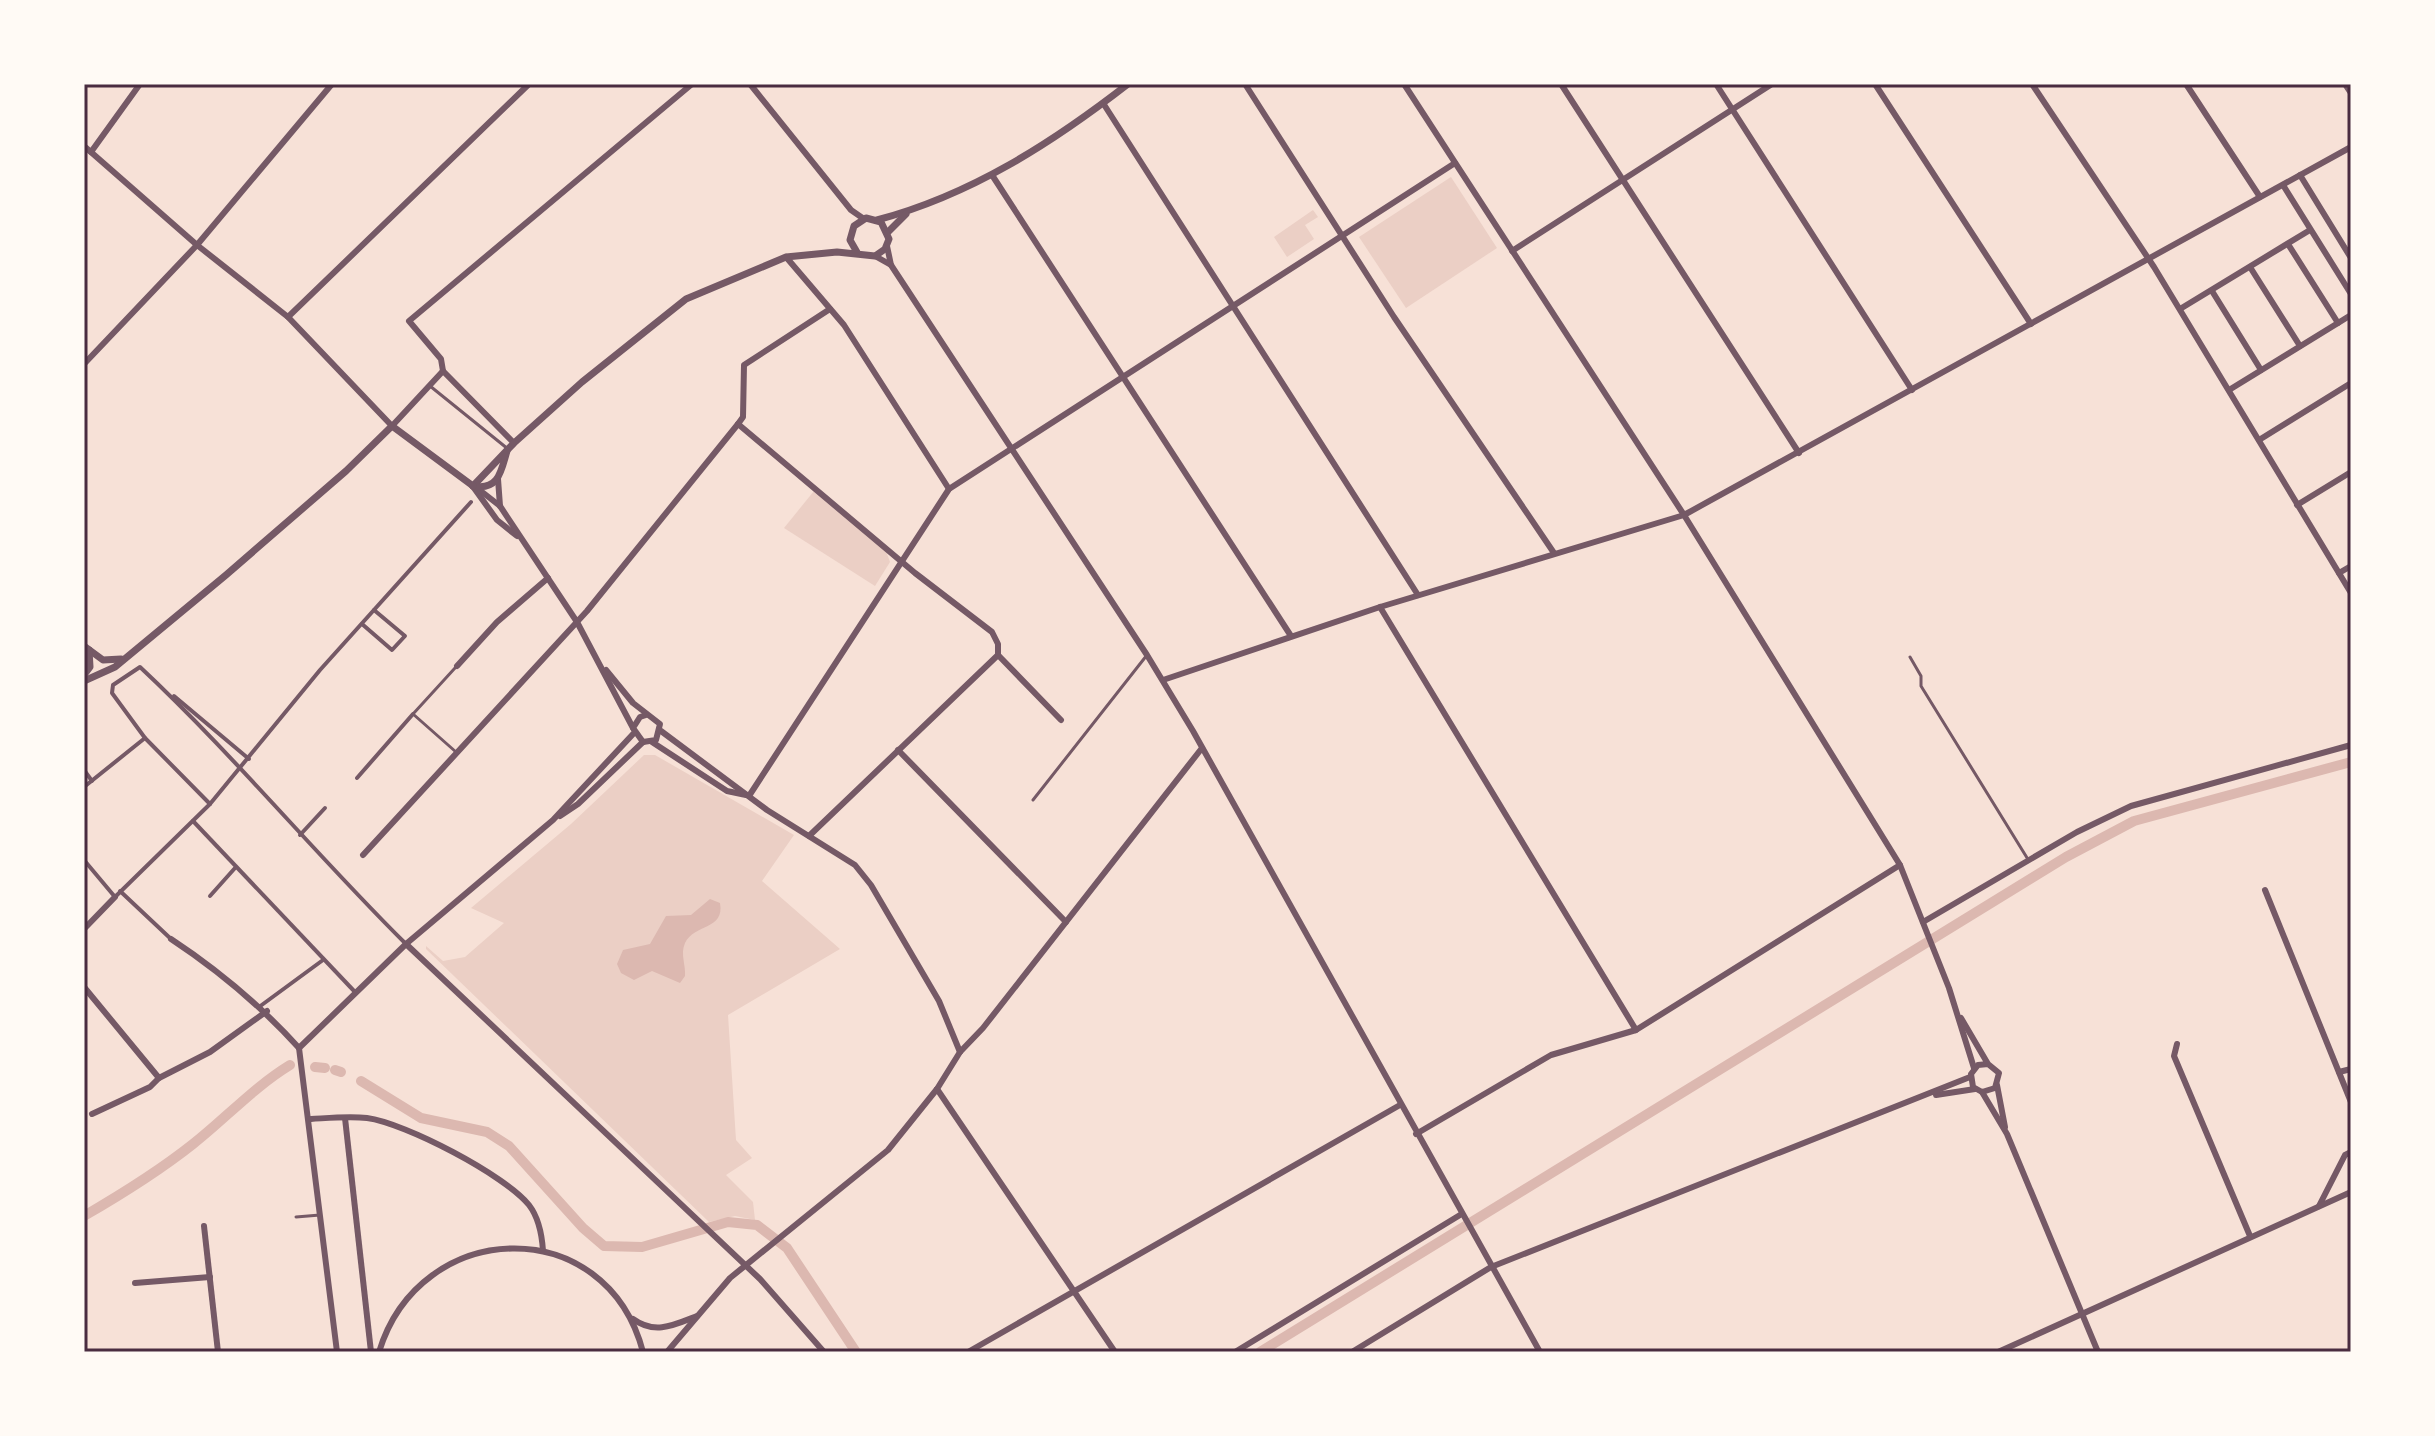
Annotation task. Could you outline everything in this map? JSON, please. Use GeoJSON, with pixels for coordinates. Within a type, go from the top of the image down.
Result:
{"type":"FeatureCollection","features":[{"type":"Feature","properties":{"kind":"street"},"geometry":{"type":"LineString","coordinates":[[91,152],[140,84]]}},
{"type":"Feature","properties":{"kind":"street"},"geometry":{"type":"LineString","coordinates":[[84,364],[197,245],[332,84]]}},
{"type":"Feature","properties":{"kind":"street"},"geometry":{"type":"LineString","coordinates":[[288,317],[529,84]]}},
{"type":"Feature","properties":{"kind":"street"},"geometry":{"type":"LineString","coordinates":[[511,446],[443,371],[441,359],[409,321],[692,84]]}},
{"type":"Feature","properties":{"kind":"street"},"geometry":{"type":"LineString","coordinates":[[750,84],[851,210],[864,219],[877,220],[907,212],[992,175],[1128,84]]}},
{"type":"Feature","properties":{"kind":"street"},"geometry":{"type":"LineString","coordinates":[[1245,84],[1341,236],[1554,553]]}},
{"type":"Feature","properties":{"kind":"street"},"geometry":{"type":"LineString","coordinates":[[1352,1352],[1491,1267],[1924,1097],[1970,1077],[1974,1068],[1933,946],[1900,865],[1684,515],[1404,84]]}},
{"type":"Feature","properties":{"kind":"street"},"geometry":{"type":"LineString","coordinates":[[1561,84],[1799,453]]}},
{"type":"Feature","properties":{"kind":"street"},"geometry":{"type":"LineString","coordinates":[[1716,84],[1912,390]]}},
{"type":"Feature","properties":{"kind":"street"},"geometry":{"type":"LineString","coordinates":[[1512,251],[1772,84]]}},
{"type":"Feature","properties":{"kind":"street"},"geometry":{"type":"LineString","coordinates":[[1875,84],[2031,324]]}},
{"type":"Feature","properties":{"kind":"street"},"geometry":{"type":"LineString","coordinates":[[2032,84],[2180,309],[2351,593]]}},
{"type":"Feature","properties":{"kind":"street"},"geometry":{"type":"LineString","coordinates":[[2186,84],[2260,197]]}},
{"type":"Feature","properties":{"kind":"street"},"geometry":{"type":"LineString","coordinates":[[2345,84],[2351,93]]}},
{"type":"Feature","properties":{"kind":"street"},"geometry":{"type":"LineString","coordinates":[[1103,103],[1418,595]]}},
{"type":"Feature","properties":{"kind":"street"},"geometry":{"type":"LineString","coordinates":[[84,146],[197,245],[288,317],[392,426],[500,506],[577,622],[633,730],[643,742]]}},
{"type":"Feature","properties":{"kind":"street"},"geometry":{"type":"LineString","coordinates":[[1163,680],[1380,607],[1684,515],[2351,147]]}},
{"type":"Feature","properties":{"kind":"street"},"geometry":{"type":"LineString","coordinates":[[749,796],[949,489],[1455,163]]}},
{"type":"Feature","properties":{"kind":"street"},"geometry":{"type":"LineString","coordinates":[[992,175],[1291,636]]}},
{"type":"Feature","properties":{"kind":"street"},"geometry":{"type":"LineString","coordinates":[[2300,175],[2348,248],[2351,258]]}},
{"type":"Feature","properties":{"kind":"street"},"geometry":{"type":"LineString","coordinates":[[2283,185],[2351,294]]}},
{"type":"Feature","properties":{"kind":"street"},"geometry":{"type":"LineString","coordinates":[[851,210],[851,232],[858,254]]}},
{"type":"Feature","properties":{"kind":"street"},"geometry":{"type":"LineString","coordinates":[[907,212],[888,232],[891,265],[1163,680],[1540,1352]]}},
{"type":"Feature","properties":{"kind":"street"},"geometry":{"type":"LineString","coordinates":[[837,252],[864,219]]}},
{"type":"Feature","properties":{"kind":"street"},"geometry":{"type":"LineString","coordinates":[[877,220],[888,232]]}},
{"type":"Feature","properties":{"kind":"street"},"geometry":{"type":"LineString","coordinates":[[2180,309],[2310,230]]}},
{"type":"Feature","properties":{"kind":"street"},"geometry":{"type":"LineString","coordinates":[[2288,244],[2338,323]]}},
{"type":"Feature","properties":{"kind":"street"},"geometry":{"type":"LineString","coordinates":[[875,256],[887,246]]}},
{"type":"Feature","properties":{"kind":"street"},"geometry":{"type":"LineString","coordinates":[[473,486],[511,446],[662,315],[712,285],[786,257],[837,252],[875,256],[891,265]]}},
{"type":"Feature","properties":{"kind":"street"},"geometry":{"type":"LineString","coordinates":[[786,257],[830,309],[949,489]]}},
{"type":"Feature","properties":{"kind":"street"},"geometry":{"type":"LineString","coordinates":[[2250,267],[2300,346]]}},
{"type":"Feature","properties":{"kind":"street"},"geometry":{"type":"LineString","coordinates":[[2212,291],[2261,370]]}},
{"type":"Feature","properties":{"kind":"street"},"geometry":{"type":"LineString","coordinates":[[363,855],[577,622],[738,424],[743,417],[744,365],[830,309]]}},
{"type":"Feature","properties":{"kind":"street"},"geometry":{"type":"LineString","coordinates":[[2229,390],[2351,315]]}},
{"type":"Feature","properties":{"kind":"street"},"geometry":{"type":"LineString","coordinates":[[84,681],[115,667],[226,575],[346,471],[392,426],[427,384],[443,371]]}},
{"type":"Feature","properties":{"kind":"street"},"geometry":{"type":"LineString","coordinates":[[2259,440],[2351,383]]}},
{"type":"Feature","properties":{"kind":"street"},"geometry":{"type":"LineString","coordinates":[[738,424],[915,573],[992,632],[998,644],[998,655],[1061,720]]}},
{"type":"Feature","properties":{"kind":"street"},"geometry":{"type":"LineString","coordinates":[[500,506],[498,479],[511,446]]}},
{"type":"Feature","properties":{"kind":"street"},"geometry":{"type":"LineString","coordinates":[[2297,505],[2351,472]]}},
{"type":"Feature","properties":{"kind":"street"},"geometry":{"type":"LineString","coordinates":[[473,486],[488,487],[498,479]]}},
{"type":"Feature","properties":{"kind":"street"},"geometry":{"type":"LineString","coordinates":[[473,486],[497,520],[520,538]]}},
{"type":"Feature","properties":{"kind":"street"},"geometry":{"type":"LineString","coordinates":[[84,929],[210,804],[374,610],[471,502]]}},
{"type":"Feature","properties":{"kind":"street"},"geometry":{"type":"LineString","coordinates":[[2339,573],[2351,566]]}},
{"type":"Feature","properties":{"kind":"street"},"geometry":{"type":"LineString","coordinates":[[457,666],[497,622],[548,578]]}},
{"type":"Feature","properties":{"kind":"street"},"geometry":{"type":"LineString","coordinates":[[1380,607],[1636,1030]]}},
{"type":"Feature","properties":{"kind":"street"},"geometry":{"type":"LineString","coordinates":[[362,624],[392,650],[405,636],[374,610]]}},
{"type":"Feature","properties":{"kind":"street"},"geometry":{"type":"LineString","coordinates":[[86,648],[103,660],[121,659]]}},
{"type":"Feature","properties":{"kind":"street"},"geometry":{"type":"LineString","coordinates":[[84,675],[90,667],[86,648]]}},
{"type":"Feature","properties":{"kind":"street"},"geometry":{"type":"LineString","coordinates":[[809,836],[998,655]]}},
{"type":"Feature","properties":{"kind":"street"},"geometry":{"type":"LineString","coordinates":[[601,664],[646,715],[658,720],[661,731],[749,796],[855,865],[871,885],[939,1001],[960,1052]]}},
{"type":"Feature","properties":{"kind":"street"},"geometry":{"type":"LineString","coordinates":[[210,804],[145,738],[112,693],[113,685],[140,667],[249,759]]}},
{"type":"Feature","properties":{"kind":"street"},"geometry":{"type":"LineString","coordinates":[[172,695],[191,720],[241,768],[300,835],[406,944],[764,1283],[824,1352]]}},
{"type":"Feature","properties":{"kind":"street"},"geometry":{"type":"LineString","coordinates":[[357,778],[413,714]]}},
{"type":"Feature","properties":{"kind":"street"},"geometry":{"type":"LineString","coordinates":[[553,820],[633,730],[640,717],[646,715]]}},
{"type":"Feature","properties":{"kind":"street"},"geometry":{"type":"LineString","coordinates":[[652,742],[661,731]]}},
{"type":"Feature","properties":{"kind":"street"},"geometry":{"type":"LineString","coordinates":[[84,787],[145,738]]}},
{"type":"Feature","properties":{"kind":"street"},"geometry":{"type":"LineString","coordinates":[[299,1048],[406,944],[553,820],[578,804],[643,742],[652,742],[727,791],[749,796]]}},
{"type":"Feature","properties":{"kind":"street"},"geometry":{"type":"LineString","coordinates":[[1923,922],[2131,806],[2351,745]]}},
{"type":"Feature","properties":{"kind":"street"},"geometry":{"type":"LineString","coordinates":[[669,1351],[745,1267],[888,1150],[935,1092],[960,1052],[983,1028],[1202,748]]}},
{"type":"Feature","properties":{"kind":"street"},"geometry":{"type":"LineString","coordinates":[[898,750],[1066,922]]}},
{"type":"Feature","properties":{"kind":"street"},"geometry":{"type":"LineString","coordinates":[[84,770],[92,781]]}},
{"type":"Feature","properties":{"kind":"street"},"geometry":{"type":"LineString","coordinates":[[300,835],[325,808]]}},
{"type":"Feature","properties":{"kind":"street"},"geometry":{"type":"LineString","coordinates":[[193,821],[355,992]]}},
{"type":"Feature","properties":{"kind":"street"},"geometry":{"type":"LineString","coordinates":[[84,860],[171,939],[196,953],[267,1011],[299,1048],[311,1119],[337,1352]]}},
{"type":"Feature","properties":{"kind":"street"},"geometry":{"type":"LineString","coordinates":[[1416,1134],[1551,1055],[1636,1030],[1900,865]]}},
{"type":"Feature","properties":{"kind":"street"},"geometry":{"type":"LineString","coordinates":[[210,896],[235,868]]}},
{"type":"Feature","properties":{"kind":"street"},"geometry":{"type":"LineString","coordinates":[[2265,890],[2351,1102]]}},
{"type":"Feature","properties":{"kind":"street"},"geometry":{"type":"LineString","coordinates":[[259,1007],[323,960]]}},
{"type":"Feature","properties":{"kind":"street"},"geometry":{"type":"LineString","coordinates":[[84,987],[159,1078]]}},
{"type":"Feature","properties":{"kind":"street"},"geometry":{"type":"LineString","coordinates":[[92,1114],[150,1087],[159,1078],[210,1052],[267,1011]]}},
{"type":"Feature","properties":{"kind":"street"},"geometry":{"type":"LineString","coordinates":[[1957,1012],[1988,1064],[1999,1073],[1997,1085],[2007,1134]]}},
{"type":"Feature","properties":{"kind":"street"},"geometry":{"type":"LineString","coordinates":[[2177,1044],[2174,1056],[2250,1236]]}},
{"type":"Feature","properties":{"kind":"street"},"geometry":{"type":"LineString","coordinates":[[1974,1068],[1988,1064]]}},
{"type":"Feature","properties":{"kind":"street"},"geometry":{"type":"LineString","coordinates":[[2339,1072],[2351,1069]]}},
{"type":"Feature","properties":{"kind":"street"},"geometry":{"type":"LineString","coordinates":[[1970,1077],[2007,1134],[2098,1352]]}},
{"type":"Feature","properties":{"kind":"street"},"geometry":{"type":"LineString","coordinates":[[1924,1097],[1997,1085]]}},
{"type":"Feature","properties":{"kind":"street"},"geometry":{"type":"LineString","coordinates":[[935,1092],[1115,1352]]}},
{"type":"Feature","properties":{"kind":"street"},"geometry":{"type":"LineString","coordinates":[[968,1352],[1400,1105]]}},
{"type":"Feature","properties":{"kind":"street"},"geometry":{"type":"LineString","coordinates":[[345,1118],[371,1352]]}},
{"type":"Feature","properties":{"kind":"street"},"geometry":{"type":"LineString","coordinates":[[311,1119],[366,1118],[403,1127],[511,1188],[532,1208],[542,1234],[543,1251]]}},
{"type":"Feature","properties":{"kind":"street"},"geometry":{"type":"LineString","coordinates":[[2319,1206],[2345,1155],[2351,1152]]}},
{"type":"Feature","properties":{"kind":"street"},"geometry":{"type":"LineString","coordinates":[[1998,1352],[2351,1192]]}},
{"type":"Feature","properties":{"kind":"street"},"geometry":{"type":"LineString","coordinates":[[1235,1352],[1462,1217]]}},
{"type":"Feature","properties":{"kind":"street"},"geometry":{"type":"LineString","coordinates":[[205,1226],[218,1352]]}},
{"type":"Feature","properties":{"kind":"street"},"geometry":{"type":"LineString","coordinates":[[379,1352],[395,1312],[409,1295],[443,1267],[464,1257],[506,1248],[543,1251],[580,1265],[602,1280],[631,1318],[643,1352]]}},
{"type":"Feature","properties":{"kind":"street"},"geometry":{"type":"LineString","coordinates":[[135,1283],[210,1277]]}},
{"type":"Feature","properties":{"kind":"street"},"geometry":{"type":"LineString","coordinates":[[631,1318],[650,1328],[667,1328],[700,1315]]}},
{"type":"Feature","properties":{"kind":"lane"},"geometry":{"type":"LineString","coordinates":[[427,384],[511,446]]}},
{"type":"Feature","properties":{"kind":"lane"},"geometry":{"type":"LineString","coordinates":[[1033,800],[1147,655]]}},
{"type":"Feature","properties":{"kind":"lane"},"geometry":{"type":"LineString","coordinates":[[1910,657],[1921,676],[1921,686],[2029,861]]}},
{"type":"Feature","properties":{"kind":"lane"},"geometry":{"type":"LineString","coordinates":[[456,752],[413,714],[457,666]]}},
{"type":"Feature","properties":{"kind":"lane"},"geometry":{"type":"LineString","coordinates":[[296,1217],[322,1215]]}},
{"type":"Feature","properties":{"kind":"shaded area"},"geometry":{"type":"Polygon","coordinates":[[[1451,177],[1497,248],[1406,308],[1359,237],[1451,177]]]}},
{"type":"Feature","properties":{"kind":"shaded area"},"geometry":{"type":"Polygon","coordinates":[[[1313,210],[1318,217],[1305,225],[1314,239],[1287,257],[1274,237],[1313,210]]]}},
{"type":"Feature","properties":{"kind":"shaded area"},"geometry":{"type":"Polygon","coordinates":[[[814,491],[886,551],[890,562],[875,586],[784,528],[814,491]]]}},
{"type":"Feature","properties":{"kind":"shaded area"},"geometry":{"type":"Polygon","coordinates":[[[644,755],[655,755],[794,835],[762,881],[840,949],[728,1015],[736,1140],[752,1158],[726,1175],[753,1202],[755,1220],[735,1216],[709,1222],[426,949],[426,946],[443,961],[465,957],[504,923],[471,908],[571,824],[644,755]]]}},
{"type":"Feature","properties":{"kind":"shaded area"},"geometry":{"type":"Polygon","coordinates":[[[710,899],[720,903],[718,918],[685,943],[685,976],[680,983],[652,971],[634,980],[621,973],[617,964],[623,950],[650,944],[666,916],[691,915],[710,899]]]}},
{"type":"Feature","properties":{"kind":"waterway"},"geometry":{"type":"LineString","coordinates":[[1260,1352],[2066,857],[2134,821],[2351,762]]}},
{"type":"Feature","properties":{"kind":"waterway"},"geometry":{"type":"LineString","coordinates":[[84,1216],[180,1154],[290,1065]]}},
{"type":"Feature","properties":{"kind":"waterway"},"geometry":{"type":"LineString","coordinates":[[315,1067],[325,1068]]}},
{"type":"Feature","properties":{"kind":"waterway"},"geometry":{"type":"LineString","coordinates":[[335,1070],[341,1072]]}},
{"type":"Feature","properties":{"kind":"waterway"},"geometry":{"type":"LineString","coordinates":[[361,1081],[421,1118],[487,1132],[509,1146],[583,1228],[604,1246],[642,1247],[728,1222],[757,1225],[787,1248],[856,1352]]}}]}
